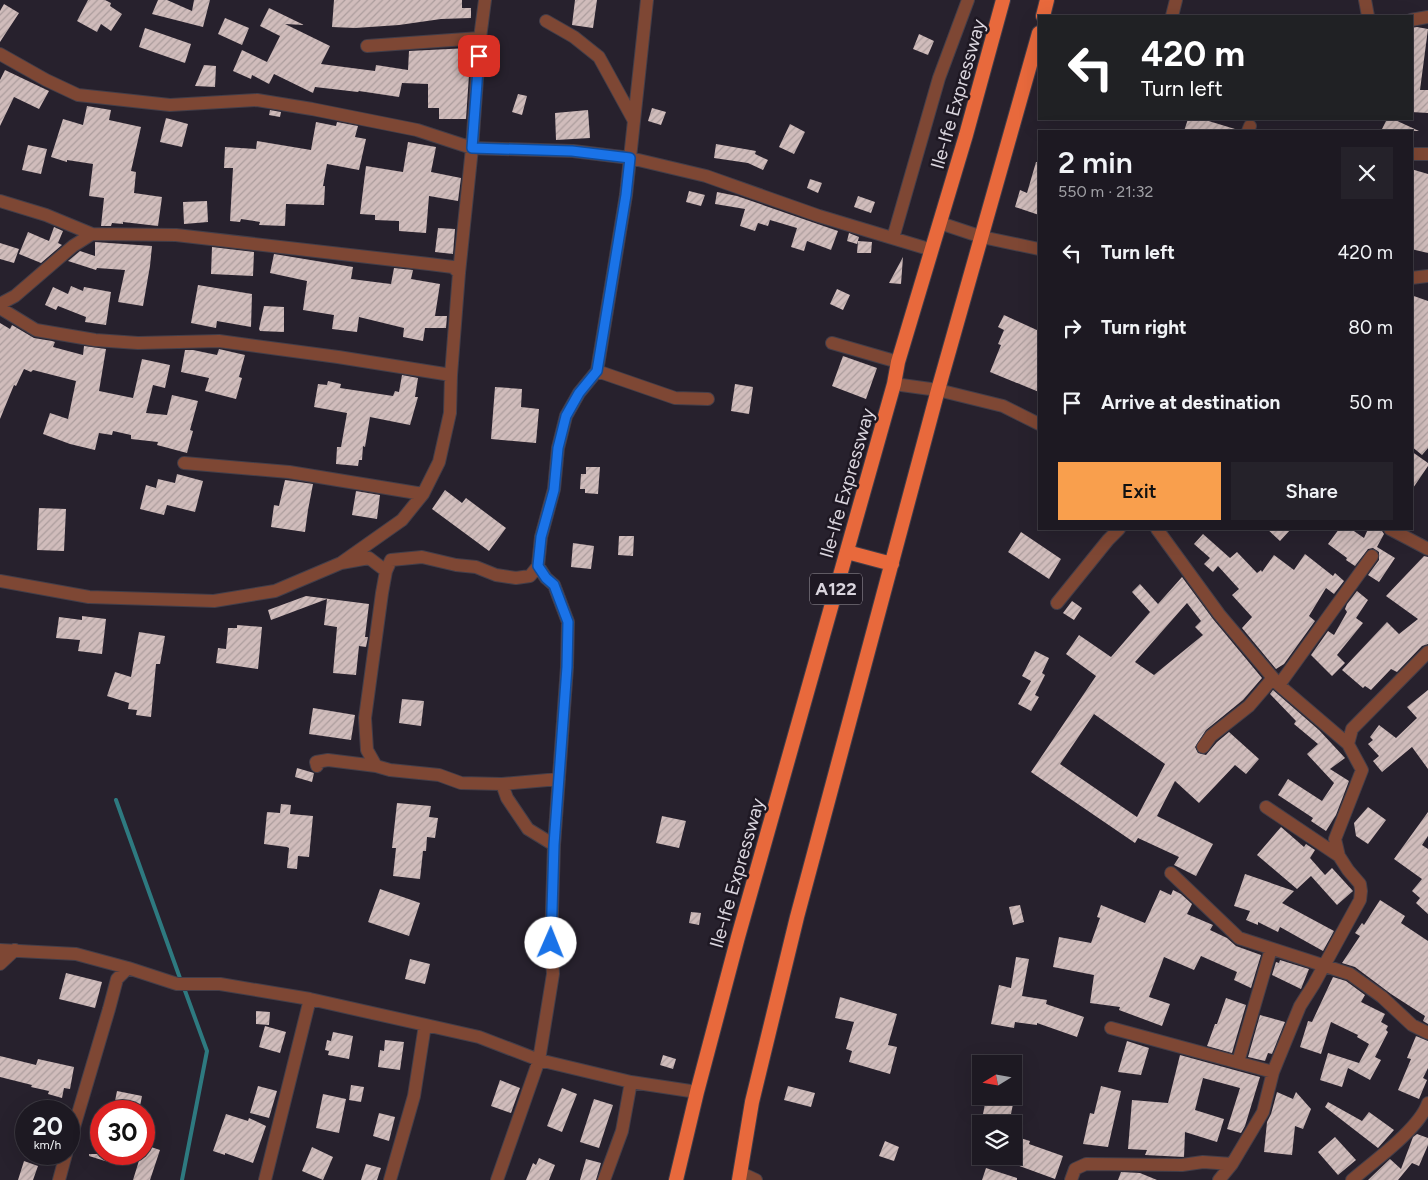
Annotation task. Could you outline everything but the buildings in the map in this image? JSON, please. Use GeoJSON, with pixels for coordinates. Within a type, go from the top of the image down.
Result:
{"type":"FeatureCollection","features":[{"type":"Feature","properties":{"kind":"highway","name":"Ile-Ife Expressway"},"geometry":{"type":"LineString","coordinates":[[676,1180],[697,1092],[741,928],[894,384],[898,362],[966,135],[1003,0]]}},
{"type":"Feature","properties":{"kind":"highway"},"geometry":{"type":"LineString","coordinates":[[1043,15],[1047,0]]}},
{"type":"Feature","properties":{"kind":"highway","name":"A122"},"geometry":{"type":"LineString","coordinates":[[740,1176],[752,1102],[785,963],[938,390],[1038,37]]}},
{"type":"Feature","properties":{"kind":"highway"},"geometry":{"type":"LineString","coordinates":[[847,552],[892,564]]}},
{"type":"Feature","properties":{"kind":"street"},"geometry":{"type":"LineString","coordinates":[[342,563],[402,520],[423,494],[439,462],[450,413],[459,273],[485,0]]}},
{"type":"Feature","properties":{"kind":"street"},"geometry":{"type":"LineString","coordinates":[[376,766],[367,750],[365,718],[386,571],[391,560],[422,557],[456,565],[476,566],[496,575],[516,578],[530,576],[538,566],[541,537],[554,490],[558,448],[566,416],[579,393],[597,371],[626,195],[647,0]]}},
{"type":"Feature","properties":{"kind":"street"},"geometry":{"type":"LineString","coordinates":[[893,238],[940,78],[968,0]]}},
{"type":"Feature","properties":{"kind":"street"},"geometry":{"type":"LineString","coordinates":[[1172,15],[1176,0]]}},
{"type":"Feature","properties":{"kind":"street"},"geometry":{"type":"LineString","coordinates":[[1365,0],[1368,15]]}},
{"type":"Feature","properties":{"kind":"street"},"geometry":{"type":"LineString","coordinates":[[1413,20],[1428,18]]}},
{"type":"Feature","properties":{"kind":"street"},"geometry":{"type":"LineString","coordinates":[[546,21],[574,37],[599,57],[633,119]]}},
{"type":"Feature","properties":{"kind":"street"},"geometry":{"type":"LineString","coordinates":[[367,46],[480,38]]}},
{"type":"Feature","properties":{"kind":"street"},"geometry":{"type":"LineString","coordinates":[[0,54],[46,80],[78,95],[170,105],[256,100],[417,130],[472,148],[572,151],[630,158],[706,176],[819,216],[932,250]]}},
{"type":"Feature","properties":{"kind":"street"},"geometry":{"type":"LineString","coordinates":[[1413,154],[1428,154]]}},
{"type":"Feature","properties":{"kind":"street"},"geometry":{"type":"LineString","coordinates":[[0,201],[46,215],[92,234],[186,236],[453,267],[459,273]]}},
{"type":"Feature","properties":{"kind":"street"},"geometry":{"type":"LineString","coordinates":[[940,223],[982,237],[1038,249]]}},
{"type":"Feature","properties":{"kind":"street"},"geometry":{"type":"LineString","coordinates":[[92,234],[73,246],[15,296],[0,306],[36,330],[95,340],[138,343],[219,341],[451,375]]}},
{"type":"Feature","properties":{"kind":"street"},"geometry":{"type":"LineString","coordinates":[[1413,278],[1428,276]]}},
{"type":"Feature","properties":{"kind":"street"},"geometry":{"type":"LineString","coordinates":[[832,343],[898,362]]}},
{"type":"Feature","properties":{"kind":"street"},"geometry":{"type":"LineString","coordinates":[[597,371],[675,398],[708,399]]}},
{"type":"Feature","properties":{"kind":"street"},"geometry":{"type":"LineString","coordinates":[[894,384],[938,390],[1003,406],[1038,424]]}},
{"type":"Feature","properties":{"kind":"street"},"geometry":{"type":"LineString","coordinates":[[184,463],[289,472],[423,494]]}},
{"type":"Feature","properties":{"kind":"street"},"geometry":{"type":"LineString","coordinates":[[1057,602],[1118,530]]}},
{"type":"Feature","properties":{"kind":"street"},"geometry":{"type":"LineString","coordinates":[[1158,530],[1219,614],[1276,682],[1348,744],[1362,770],[1335,839],[1339,856],[1360,884],[1360,900],[1300,1006],[1273,1072],[1262,1112],[1232,1164],[1219,1180]]}},
{"type":"Feature","properties":{"kind":"street"},"geometry":{"type":"LineString","coordinates":[[1392,530],[1428,549]]}},
{"type":"Feature","properties":{"kind":"street"},"geometry":{"type":"LineString","coordinates":[[1203,747],[1211,736],[1276,682],[1372,556]]}},
{"type":"Feature","properties":{"kind":"street"},"geometry":{"type":"LineString","coordinates":[[0,581],[89,597],[214,601],[275,591],[342,563],[369,558],[386,571]]}},
{"type":"Feature","properties":{"kind":"street"},"geometry":{"type":"LineString","coordinates":[[497,1180],[539,1060],[552,974],[554,845],[567,667],[568,622],[554,585],[546,578],[538,566]]}},
{"type":"Feature","properties":{"kind":"street"},"geometry":{"type":"LineString","coordinates":[[1348,744],[1352,729],[1428,652]]}},
{"type":"Feature","properties":{"kind":"street"},"geometry":{"type":"LineString","coordinates":[[317,766],[316,762],[328,760],[376,766],[390,770],[439,775],[461,783],[502,784],[559,780]]}},
{"type":"Feature","properties":{"kind":"street"},"geometry":{"type":"LineString","coordinates":[[502,784],[507,798],[528,829],[554,845]]}},
{"type":"Feature","properties":{"kind":"street"},"geometry":{"type":"LineString","coordinates":[[1266,807],[1339,856]]}},
{"type":"Feature","properties":{"kind":"street"},"geometry":{"type":"LineString","coordinates":[[1171,873],[1239,938],[1350,974],[1382,997],[1412,1025],[1428,1033]]}},
{"type":"Feature","properties":{"kind":"street"},"geometry":{"type":"LineString","coordinates":[[1238,1062],[1271,949]]}},
{"type":"Feature","properties":{"kind":"street"},"geometry":{"type":"LineString","coordinates":[[0,950],[76,954],[177,984],[220,984],[310,999],[479,1037],[539,1060],[631,1082],[697,1092]]}},
{"type":"Feature","properties":{"kind":"street"},"geometry":{"type":"LineString","coordinates":[[0,964],[15,950]]}},
{"type":"Feature","properties":{"kind":"street"},"geometry":{"type":"LineString","coordinates":[[80,1107],[117,978],[128,968]]}},
{"type":"Feature","properties":{"kind":"street"},"geometry":{"type":"LineString","coordinates":[[264,1180],[310,999]]}},
{"type":"Feature","properties":{"kind":"street"},"geometry":{"type":"LineString","coordinates":[[390,1180],[414,1096],[425,1025]]}},
{"type":"Feature","properties":{"kind":"street"},"geometry":{"type":"LineString","coordinates":[[1111,1028],[1273,1072]]}},
{"type":"Feature","properties":{"kind":"street"},"geometry":{"type":"LineString","coordinates":[[604,1180],[622,1131],[631,1082]]}},
{"type":"Feature","properties":{"kind":"street"},"geometry":{"type":"LineString","coordinates":[[1352,1180],[1416,1125],[1425,1112],[1428,1103]]}},
{"type":"Feature","properties":{"kind":"street"},"geometry":{"type":"LineString","coordinates":[[1071,1180],[1075,1169],[1086,1164],[1182,1165],[1203,1162],[1232,1164]]}},
{"type":"Feature","properties":{"kind":"street"},"geometry":{"type":"LineString","coordinates":[[59,1180],[63,1165]]}},
{"type":"Feature","properties":{"kind":"street"},"geometry":{"type":"LineString","coordinates":[[740,1176],[756,1180]]}},
{"type":"Feature","properties":{"kind":"waterway"},"geometry":{"type":"LineString","coordinates":[[116,800],[181,981]]}},
{"type":"Feature","properties":{"kind":"waterway"},"geometry":{"type":"LineString","coordinates":[[182,1180],[207,1051],[184,988]]}},
{"type":"Feature","properties":{"kind":"route"},"geometry":{"type":"LineString","coordinates":[[479,56],[472,148],[572,151],[630,158],[626,195],[597,371],[579,393],[566,416],[558,448],[554,490],[541,537],[538,566],[546,578],[554,585],[568,622],[567,667],[554,845],[551,943]]}}]}
